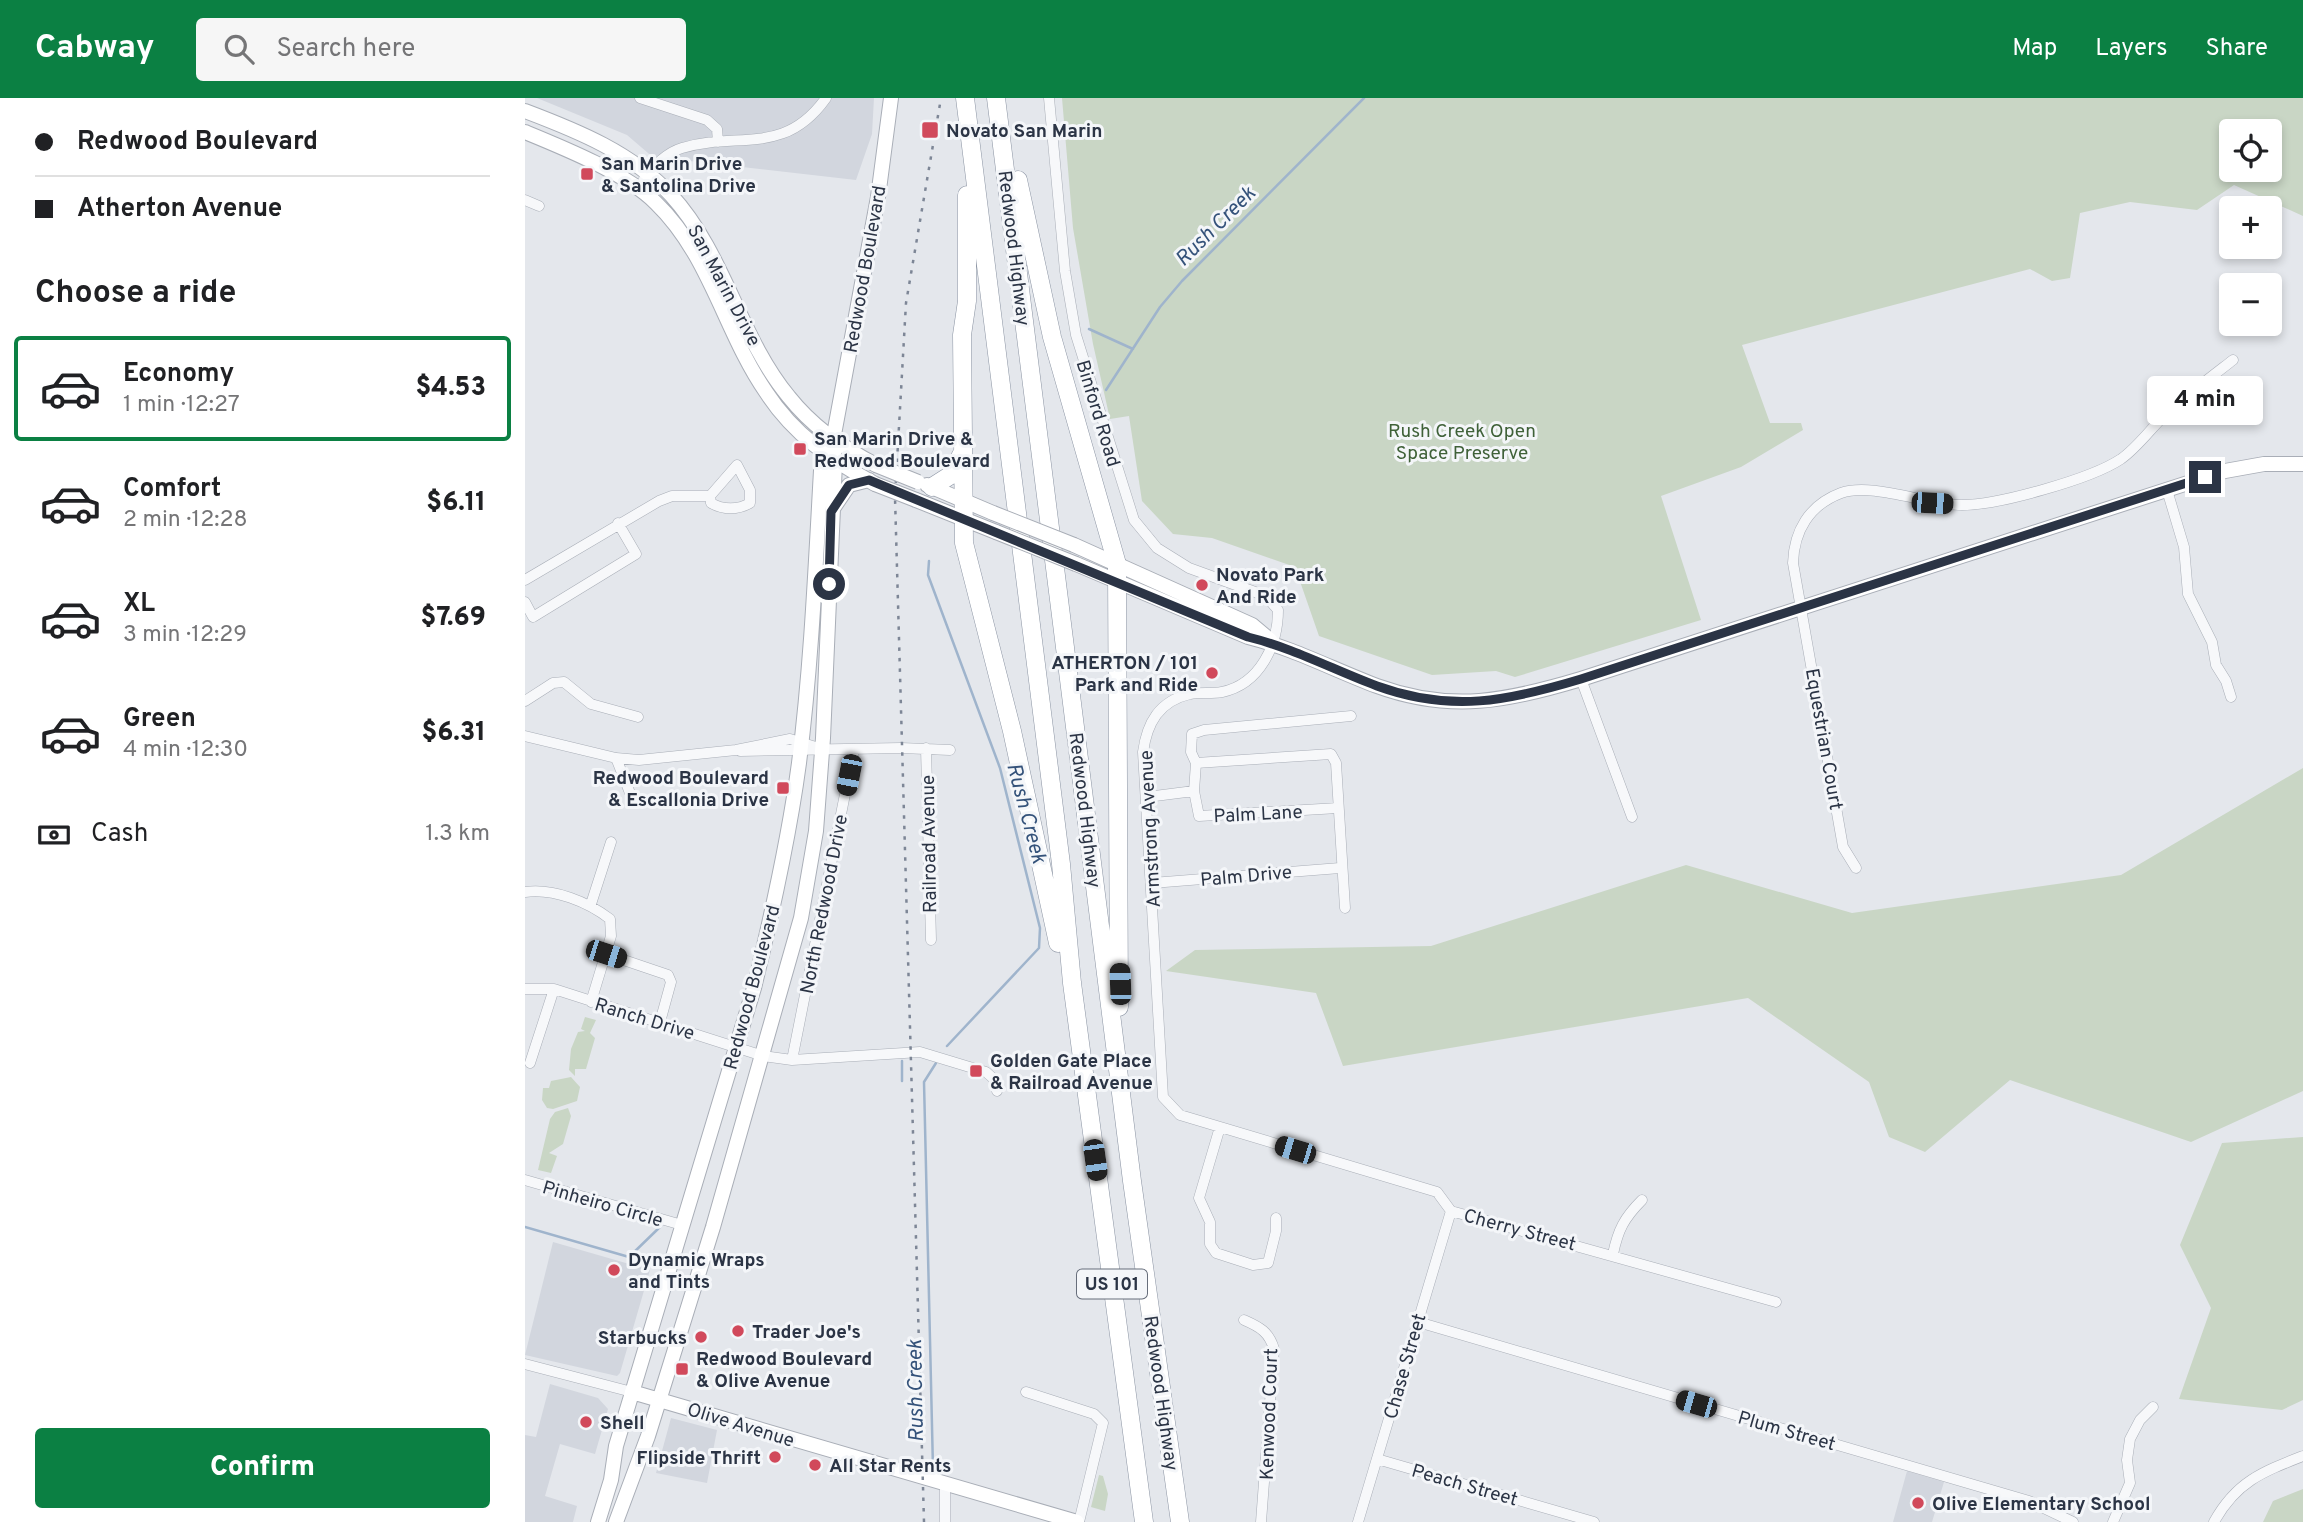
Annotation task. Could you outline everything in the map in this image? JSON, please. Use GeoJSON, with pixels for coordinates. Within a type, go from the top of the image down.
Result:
{"type":"FeatureCollection","features":[{"type":"Feature","properties":{"kind":"highway","name":"Redwood Highway"},"geometry":{"type":"LineString","coordinates":[[965,98],[1059,851],[1072,983],[1144,1520]]}},
{"type":"Feature","properties":{"kind":"highway","name":"Redwood Highway"},"geometry":{"type":"LineString","coordinates":[[996,98],[1116,1045],[1180,1522]]}},
{"type":"Feature","properties":{"kind":"highway"},"geometry":{"type":"LineString","coordinates":[[968,125],[962,452],[964,544],[1012,731],[1059,950],[1072,983]]}},
{"type":"Feature","properties":{"kind":"highway"},"geometry":{"type":"LineString","coordinates":[[1001,133],[1016,166],[1040,289],[1118,572],[1116,854],[1120,984],[1116,1045]]}},
{"type":"Feature","properties":{"kind":"highway"},"geometry":{"type":"LineString","coordinates":[[925,484],[954,472],[962,452]]}},
{"type":"Feature","properties":{"kind":"main road","name":"Redwood Boulevard"},"geometry":{"type":"LineString","coordinates":[[616,1522],[659,1400],[764,1056],[801,918],[816,831],[822,749],[835,462],[833,440],[878,197],[891,98]]}},
{"type":"Feature","properties":{"kind":"main road","name":"San Marin Drive"},"geometry":{"type":"LineString","coordinates":[[526,114],[606,145],[673,197],[705,242],[777,382],[804,414],[833,440],[876,465],[1074,545],[1118,572]]}},
{"type":"Feature","properties":{"kind":"main road","name":"San Marin Drive"},"geometry":{"type":"LineString","coordinates":[[525,132],[575,153],[656,202],[694,254],[764,390],[795,429],[835,462],[872,482],[1076,564],[1118,572]]}},
{"type":"Feature","properties":{"kind":"main road","name":"Redwood Boulevard"},"geometry":{"type":"LineString","coordinates":[[598,1522],[632,1392],[754,988],[772,912],[801,746],[823,453],[833,440]]}},
{"type":"Feature","properties":{"kind":"main road"},"geometry":{"type":"LineString","coordinates":[[1118,572],[1248,637],[1274,643],[1377,686],[1436,701],[1490,702],[1581,679],[2225,471],[2264,464],[2303,464]]}},
{"type":"Feature","properties":{"kind":"main road"},"geometry":{"type":"LineString","coordinates":[[831,512],[849,485],[872,482]]}},
{"type":"Feature","properties":{"kind":"main road","name":"Olive Avenue"},"geometry":{"type":"LineString","coordinates":[[632,1392],[945,1486],[1078,1522]]}},
{"type":"Feature","properties":{"kind":"street"},"geometry":{"type":"LineString","coordinates":[[640,98],[707,120],[717,130],[718,142]]}},
{"type":"Feature","properties":{"kind":"street"},"geometry":{"type":"LineString","coordinates":[[636,188],[663,158],[681,148],[718,142],[762,141],[793,129],[816,112],[826,98]]}},
{"type":"Feature","properties":{"kind":"street","name":"Binford Road"},"geometry":{"type":"LineString","coordinates":[[1049,98],[1065,271],[1076,335],[1134,520],[1157,548],[1189,568],[1266,596],[1278,610],[1274,643]]}},
{"type":"Feature","properties":{"kind":"street"},"geometry":{"type":"LineString","coordinates":[[525,200],[539,206]]}},
{"type":"Feature","properties":{"kind":"street","name":"Equestrian Court"},"geometry":{"type":"LineString","coordinates":[[1856,868],[1843,848],[1793,563],[1794,542],[1805,519],[1824,501],[1840,493],[1868,491],[1932,503],[1965,505],[2084,477],[2121,459],[2166,414],[2233,360]]}},
{"type":"Feature","properties":{"kind":"street"},"geometry":{"type":"LineString","coordinates":[[525,580],[618,523],[672,496],[710,496],[737,465],[750,490],[750,503],[741,508],[719,508],[711,503],[710,496]]}},
{"type":"Feature","properties":{"kind":"street"},"geometry":{"type":"LineString","coordinates":[[2167,490],[2184,547],[2188,594],[2211,642],[2216,665],[2226,681],[2231,697]]}},
{"type":"Feature","properties":{"kind":"street"},"geometry":{"type":"LineString","coordinates":[[525,602],[533,617],[636,554],[618,523]]}},
{"type":"Feature","properties":{"kind":"street","name":"Armstrong Avenue"},"geometry":{"type":"LineString","coordinates":[[1155,968],[1143,752],[1146,735],[1160,709],[1182,697],[1221,692],[1247,682],[1259,669],[1274,643]]}},
{"type":"Feature","properties":{"kind":"street"},"geometry":{"type":"LineString","coordinates":[[1581,679],[1632,817]]}},
{"type":"Feature","properties":{"kind":"street"},"geometry":{"type":"LineString","coordinates":[[525,701],[553,683],[564,682],[591,704],[638,718]]}},
{"type":"Feature","properties":{"kind":"street","name":"Palm Lane"},"geometry":{"type":"LineString","coordinates":[[1338,808],[1199,816],[1194,791],[1196,763],[1191,752],[1192,734],[1204,730],[1351,716]]}},
{"type":"Feature","properties":{"kind":"street"},"geometry":{"type":"LineString","coordinates":[[525,736],[616,758],[639,760],[736,750],[755,744],[822,749],[950,750]]}},
{"type":"Feature","properties":{"kind":"street","name":"Railroad Avenue"},"geometry":{"type":"LineString","coordinates":[[926,748],[931,940]]}},
{"type":"Feature","properties":{"kind":"street","name":"North Redwood Drive"},"geometry":{"type":"LineString","coordinates":[[792,1060],[854,749]]}},
{"type":"Feature","properties":{"kind":"street"},"geometry":{"type":"LineString","coordinates":[[1196,763],[1331,754],[1336,763],[1340,868],[1345,908]]}},
{"type":"Feature","properties":{"kind":"street"},"geometry":{"type":"LineString","coordinates":[[616,758],[632,798]]}},
{"type":"Feature","properties":{"kind":"street"},"geometry":{"type":"LineString","coordinates":[[1147,797],[1194,791]]}},
{"type":"Feature","properties":{"kind":"street"},"geometry":{"type":"LineString","coordinates":[[591,904],[611,842]]}},
{"type":"Feature","properties":{"kind":"street","name":"Palm Drive"},"geometry":{"type":"LineString","coordinates":[[1152,883],[1340,868]]}},
{"type":"Feature","properties":{"kind":"street"},"geometry":{"type":"LineString","coordinates":[[525,892],[536,891],[591,904],[610,919],[611,936],[591,1002]]}},
{"type":"Feature","properties":{"kind":"street"},"geometry":{"type":"LineString","coordinates":[[606,954],[668,975],[671,982],[660,1022]]}},
{"type":"Feature","properties":{"kind":"street","name":"Cherry Street"},"geometry":{"type":"LineString","coordinates":[[1155,968],[1163,1097],[1180,1115],[1437,1192],[1451,1211],[1613,1254],[1776,1302]]}},
{"type":"Feature","properties":{"kind":"street","name":"Ranch Drive"},"geometry":{"type":"LineString","coordinates":[[525,989],[554,989],[737,1045],[764,1056],[792,1060],[920,1052],[986,1072],[995,1080],[997,1091]]}},
{"type":"Feature","properties":{"kind":"street"},"geometry":{"type":"LineString","coordinates":[[530,1063],[554,989]]}},
{"type":"Feature","properties":{"kind":"street"},"geometry":{"type":"LineString","coordinates":[[1220,1127],[1199,1198],[1210,1222],[1210,1244],[1216,1253],[1235,1261],[1253,1265],[1268,1263],[1276,1231],[1276,1218]]}},
{"type":"Feature","properties":{"kind":"street","name":"Pinheiro Circle"},"geometry":{"type":"LineString","coordinates":[[525,1180],[682,1225]]}},
{"type":"Feature","properties":{"kind":"street"},"geometry":{"type":"LineString","coordinates":[[1613,1254],[1617,1230],[1641,1200]]}},
{"type":"Feature","properties":{"kind":"street","name":"Chase Street"},"geometry":{"type":"LineString","coordinates":[[1358,1522],[1451,1211]]}},
{"type":"Feature","properties":{"kind":"street","name":"Kenwood Court"},"geometry":{"type":"LineString","coordinates":[[1244,1320],[1261,1327],[1271,1338],[1274,1349],[1261,1522]]}},
{"type":"Feature","properties":{"kind":"street","name":"Plum Street"},"geometry":{"type":"LineString","coordinates":[[1418,1322],[2029,1502],[2073,1522]]}},
{"type":"Feature","properties":{"kind":"street","name":"Olive Avenue"},"geometry":{"type":"LineString","coordinates":[[525,1364],[632,1392]]}},
{"type":"Feature","properties":{"kind":"street"},"geometry":{"type":"LineString","coordinates":[[1026,1392],[1094,1414],[1103,1423],[1078,1522]]}},
{"type":"Feature","properties":{"kind":"street"},"geometry":{"type":"LineString","coordinates":[[2113,1522],[2130,1483],[2127,1460],[2130,1439],[2140,1420],[2153,1407]]}},
{"type":"Feature","properties":{"kind":"street"},"geometry":{"type":"LineString","coordinates":[[2214,1522],[2224,1504],[2240,1485],[2303,1456]]}},
{"type":"Feature","properties":{"kind":"street","name":"Peach Street"},"geometry":{"type":"LineString","coordinates":[[1377,1459],[1594,1522]]}},
{"type":"Feature","properties":{"kind":"street"},"geometry":{"type":"LineString","coordinates":[[945,1486],[946,1522]]}},
{"type":"Feature","properties":{"kind":"shaded area"},"geometry":{"type":"Polygon","coordinates":[[[537,98],[874,98],[872,134],[856,180],[681,160],[669,171],[627,135],[537,98]]]}},
{"type":"Feature","properties":{"kind":"shaded area"},"geometry":{"type":"Polygon","coordinates":[[[553,1242],[650,1270],[617,1376],[525,1355],[553,1242]]]}},
{"type":"Feature","properties":{"kind":"shaded area"},"geometry":{"type":"Polygon","coordinates":[[[550,1384],[598,1398],[608,1409],[595,1454],[560,1444],[545,1496],[577,1506],[573,1522],[525,1522],[525,1435],[536,1437],[550,1384]]]}},
{"type":"Feature","properties":{"kind":"shaded area"},"geometry":{"type":"Polygon","coordinates":[[[671,1418],[717,1430],[707,1483],[656,1473],[671,1418]]]}},
{"type":"Feature","properties":{"kind":"shaded area","name":"Olive Elementary School"},"geometry":{"type":"Polygon","coordinates":[[[1907,1471],[1944,1482],[1932,1522],[1893,1522],[1907,1471]]]}},
{"type":"Feature","properties":{"kind":"green space","name":"Rush Creek Open Space Preserve"},"geometry":{"type":"Polygon","coordinates":[[[1062,98],[2303,98],[2303,216],[2282,207],[2282,196],[2258,196],[2234,185],[2197,210],[2130,202],[2080,213],[2070,278],[2052,281],[2030,269],[1742,345],[1770,423],[1801,423],[1803,430],[1741,467],[1661,496],[1701,620],[1515,677],[1496,671],[1432,675],[1319,636],[1295,567],[1212,538],[1173,534],[1142,501],[1129,416],[1110,419],[1093,344],[1073,228],[1062,98]]]}},
{"type":"Feature","properties":{"kind":"green space"},"geometry":{"type":"Polygon","coordinates":[[[2303,768],[2303,1091],[2191,1142],[2010,1080],[1925,1152],[1889,1137],[1869,1082],[1748,998],[1343,1066],[1316,993],[1166,971],[1195,950],[1431,946],[1686,865],[1852,913],[2121,875],[2303,768]]]}},
{"type":"Feature","properties":{"kind":"green space"},"geometry":{"type":"Polygon","coordinates":[[[585,1017],[596,1020],[590,1033],[595,1038],[586,1069],[575,1069],[575,1076],[569,1070],[571,1049],[578,1032],[585,1031],[581,1029],[585,1017]]]}},
{"type":"Feature","properties":{"kind":"green space"},"geometry":{"type":"Polygon","coordinates":[[[571,1077],[580,1087],[577,1101],[553,1109],[547,1108],[542,1100],[543,1088],[549,1088],[551,1081],[571,1077]]]}},
{"type":"Feature","properties":{"kind":"green space"},"geometry":{"type":"Polygon","coordinates":[[[568,1108],[571,1116],[563,1144],[549,1153],[557,1156],[551,1173],[538,1170],[550,1119],[555,1112],[568,1108]]]}},
{"type":"Feature","properties":{"kind":"green space"},"geometry":{"type":"Polygon","coordinates":[[[2303,1137],[2303,1400],[2282,1410],[2179,1399],[2211,1308],[2180,1245],[2222,1143],[2303,1137]]]}},
{"type":"Feature","properties":{"kind":"green space"},"geometry":{"type":"Polygon","coordinates":[[[1099,1475],[1103,1476],[1108,1494],[1105,1511],[1091,1507],[1099,1475]]]}},
{"type":"Feature","properties":{"kind":"green space"},"geometry":{"type":"Polygon","coordinates":[[[2303,1489],[2303,1522],[2263,1522],[2273,1501],[2303,1489]]]}},
{"type":"Feature","properties":{"kind":"waterway","name":"Rush Creek"},"geometry":{"type":"LineString","coordinates":[[1106,390],[1160,307],[1182,281],[1364,98]]}},
{"type":"Feature","properties":{"kind":"waterway"},"geometry":{"type":"LineString","coordinates":[[1089,329],[1133,349]]}},
{"type":"Feature","properties":{"kind":"waterway","name":"Rush Creek"},"geometry":{"type":"LineString","coordinates":[[929,561],[928,575],[1000,768],[1040,928],[1039,948],[947,1046]]}},
{"type":"Feature","properties":{"kind":"waterway"},"geometry":{"type":"LineString","coordinates":[[902,1061],[902,1081]]}},
{"type":"Feature","properties":{"kind":"waterway","name":"Rush Creek"},"geometry":{"type":"LineString","coordinates":[[933,1469],[924,1082],[936,1063]]}},
{"type":"Feature","properties":{"kind":"waterway"},"geometry":{"type":"LineString","coordinates":[[525,1227],[629,1257],[661,1226]]}},
{"type":"Feature","properties":{"kind":"railway"},"geometry":{"type":"LineString","coordinates":[[924,1522],[895,497],[906,303],[941,98]]}},
{"type":"Feature","properties":{"kind":"place","name":"Novato San Marin"},"geometry":{"type":"Point","coordinates":[930,130]}},
{"type":"Feature","properties":{"kind":"place","name":"San Marin Drive & Santolina Drive"},"geometry":{"type":"Point","coordinates":[587,174]}},
{"type":"Feature","properties":{"kind":"place","name":"San Marin Drive & Redwood Boulevard"},"geometry":{"type":"Point","coordinates":[800,449]}},
{"type":"Feature","properties":{"kind":"place","name":"Novato Park And Ride"},"geometry":{"type":"Point","coordinates":[1202,585]}},
{"type":"Feature","properties":{"kind":"place","name":"ATHERTON / 101 Park and Ride"},"geometry":{"type":"Point","coordinates":[1212,673]}},
{"type":"Feature","properties":{"kind":"place","name":"Redwood Boulevard & Escallonia Drive"},"geometry":{"type":"Point","coordinates":[783,788]}},
{"type":"Feature","properties":{"kind":"place","name":"Golden Gate Place & Railroad Avenue"},"geometry":{"type":"Point","coordinates":[976,1071]}},
{"type":"Feature","properties":{"kind":"place","name":"Dynamic Wraps and Tints"},"geometry":{"type":"Point","coordinates":[614,1270]}},
{"type":"Feature","properties":{"kind":"place","name":"Trader Joe's"},"geometry":{"type":"Point","coordinates":[738,1331]}},
{"type":"Feature","properties":{"kind":"place","name":"Starbucks"},"geometry":{"type":"Point","coordinates":[701,1337]}},
{"type":"Feature","properties":{"kind":"place","name":"Redwood Boulevard & Olive Avenue"},"geometry":{"type":"Point","coordinates":[682,1369]}},
{"type":"Feature","properties":{"kind":"place","name":"Shell"},"geometry":{"type":"Point","coordinates":[586,1422]}},
{"type":"Feature","properties":{"kind":"place","name":"Flipside Thrift"},"geometry":{"type":"Point","coordinates":[775,1457]}},
{"type":"Feature","properties":{"kind":"place","name":"All Star Rents"},"geometry":{"type":"Point","coordinates":[815,1465]}},
{"type":"Feature","properties":{"kind":"place","name":"Olive Elementary School"},"geometry":{"type":"Point","coordinates":[1918,1503]}},
{"type":"Feature","properties":{"kind":"route"},"geometry":{"type":"LineString","coordinates":[[829,584],[831,512],[841,493],[849,485],[869,480],[1119,581],[1248,637],[1274,643],[1377,686],[1407,696],[1436,701],[1490,702],[1581,679],[2205,477]]}}]}
